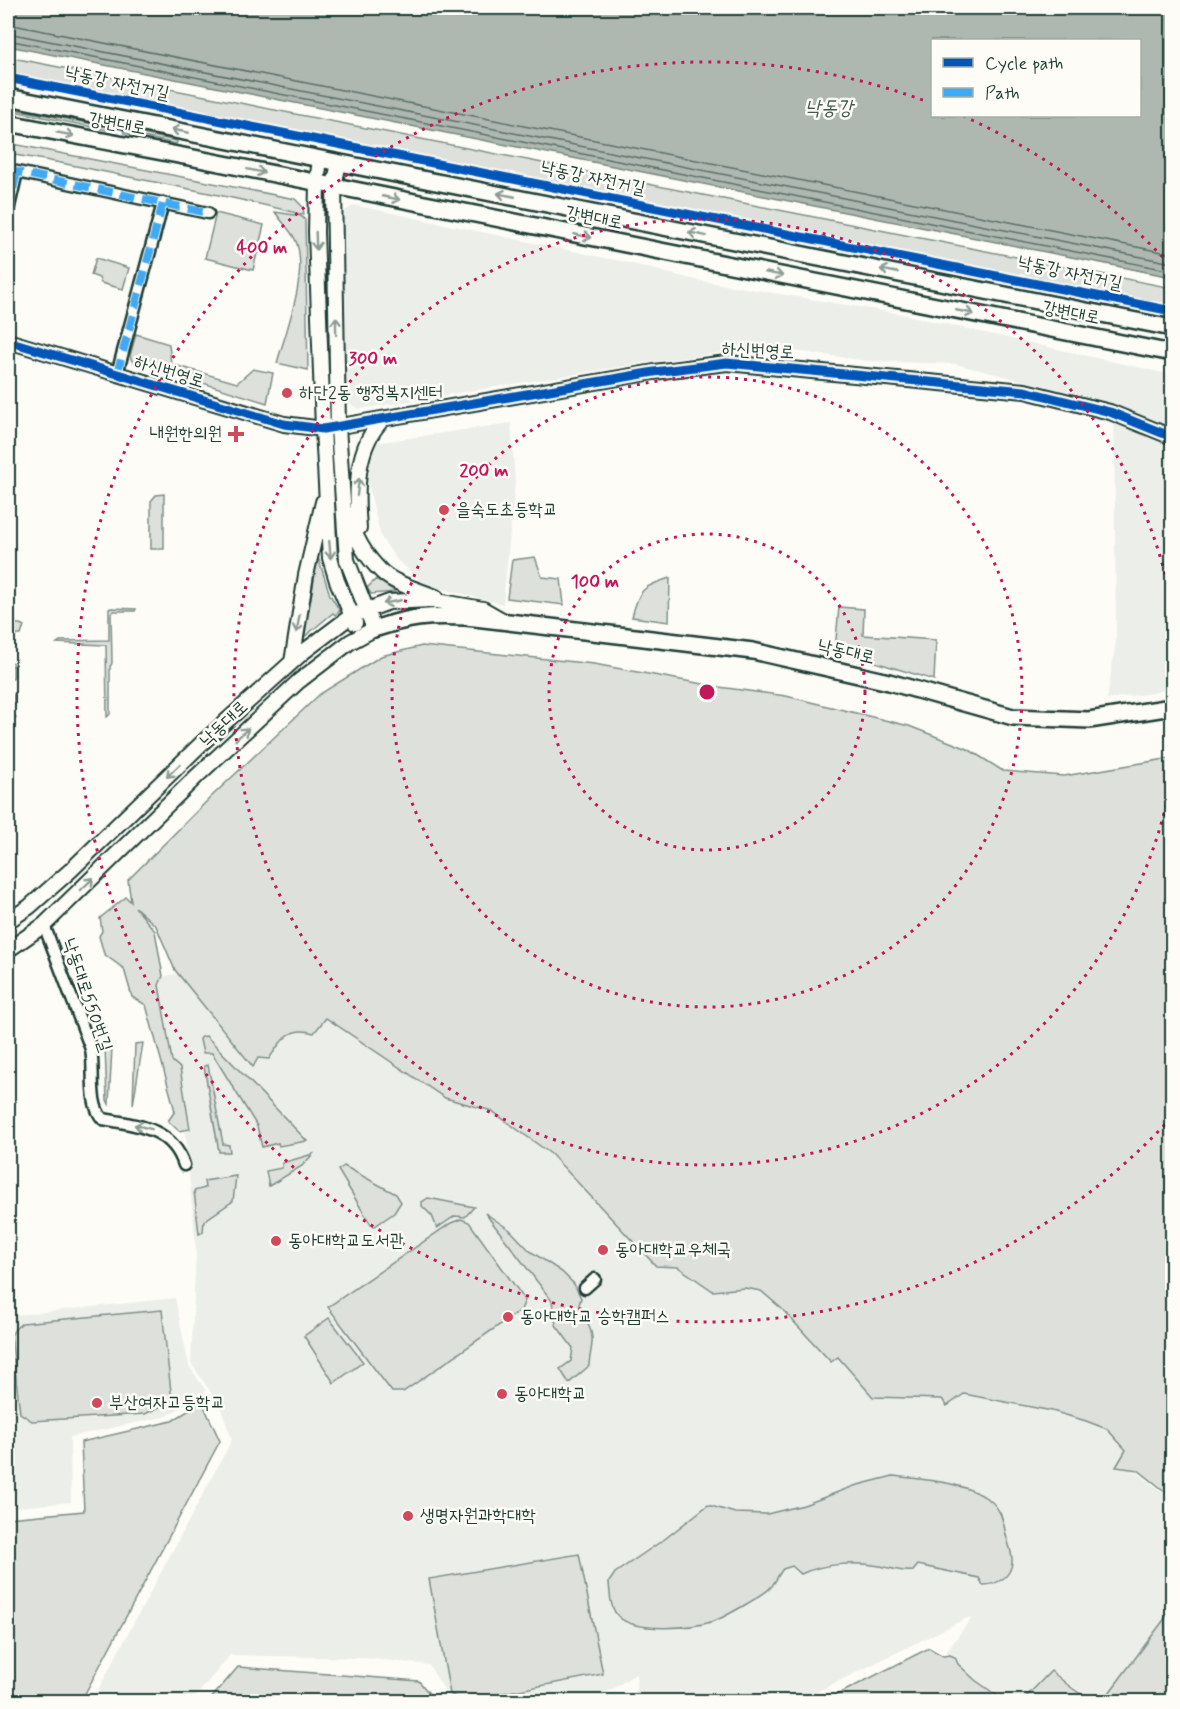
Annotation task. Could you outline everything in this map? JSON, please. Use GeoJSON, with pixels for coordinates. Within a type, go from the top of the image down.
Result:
{"type":"FeatureCollection","features":[{"type":"Feature","properties":{"kind":"main road","name":"강변대로"},"geometry":{"type":"LineString","coordinates":[[8,97],[1173,328]]}},
{"type":"Feature","properties":{"kind":"main road","name":"강변대로"},"geometry":{"type":"LineString","coordinates":[[8,123],[1173,353]]}},
{"type":"Feature","properties":{"kind":"main road","name":"낙동대로"},"geometry":{"type":"LineString","coordinates":[[367,632],[402,620],[430,615],[466,617],[508,624],[753,651],[889,682],[1013,717],[1089,720],[1173,707]]}},
{"type":"Feature","properties":{"kind":"street"},"geometry":{"type":"LineString","coordinates":[[320,159],[316,232],[330,558],[351,616],[367,632]]}},
{"type":"Feature","properties":{"kind":"street"},"geometry":{"type":"LineString","coordinates":[[339,163],[334,186],[338,427],[347,560],[366,609],[367,632]]}},
{"type":"Feature","properties":{"kind":"street"},"geometry":{"type":"LineString","coordinates":[[8,211],[12,171],[208,213]]}},
{"type":"Feature","properties":{"kind":"street"},"geometry":{"type":"LineString","coordinates":[[117,374],[162,203]]}},
{"type":"Feature","properties":{"kind":"street","name":"하신번영로"},"geometry":{"type":"LineString","coordinates":[[8,341],[285,424],[323,429],[654,372],[727,363],[1025,390],[1110,412],[1173,436]]}},
{"type":"Feature","properties":{"kind":"street"},"geometry":{"type":"LineString","coordinates":[[361,545],[356,497],[361,460],[371,431],[383,419]]}},
{"type":"Feature","properties":{"kind":"street"},"geometry":{"type":"LineString","coordinates":[[291,662],[306,576],[326,485]]}},
{"type":"Feature","properties":{"kind":"street"},"geometry":{"type":"LineString","coordinates":[[342,489],[352,526],[361,545],[381,572],[446,602]]}},
{"type":"Feature","properties":{"kind":"street","name":"낙동대로"},"geometry":{"type":"LineString","coordinates":[[8,921],[29,907],[291,662],[351,616],[389,602],[409,600],[446,602],[483,609],[508,624]]}},
{"type":"Feature","properties":{"kind":"street","name":"낙동대로"},"geometry":{"type":"LineString","coordinates":[[8,950],[44,925],[197,776],[299,681],[367,632]]}},
{"type":"Feature","properties":{"kind":"street"},"geometry":{"type":"LineString","coordinates":[[29,907],[44,925]]}},
{"type":"Feature","properties":{"kind":"street","name":"낙동대로550번길"},"geometry":{"type":"LineString","coordinates":[[44,925],[91,1049],[93,1095],[98,1115],[103,1119],[156,1131],[171,1145],[184,1165]]}},
{"type":"Feature","properties":{"kind":"street"},"geometry":{"type":"LineString","coordinates":[[585,1288],[595,1279]]}},
{"type":"Feature","properties":{"kind":"shaded area"},"geometry":{"type":"Polygon","coordinates":[[[8,57],[1172,288],[1172,313],[8,83],[8,57]]]}},
{"type":"Feature","properties":{"kind":"shaded area"},"geometry":{"type":"Polygon","coordinates":[[[8,108],[114,128],[115,130],[8,110],[8,108]]]}},
{"type":"Feature","properties":{"kind":"shaded area"},"geometry":{"type":"Polygon","coordinates":[[[123,130],[177,142],[176,144],[124,133],[123,130]]]}},
{"type":"Feature","properties":{"kind":"shaded area"},"geometry":{"type":"Polygon","coordinates":[[[8,143],[295,199],[303,207],[304,215],[262,204],[8,154],[8,143]]]}},
{"type":"Feature","properties":{"kind":"shaded area"},"geometry":{"type":"Polygon","coordinates":[[[354,205],[629,263],[695,280],[901,314],[1172,375],[1172,688],[1107,699],[1116,642],[1114,403],[955,364],[869,361],[766,347],[644,363],[359,409],[347,402],[340,241],[345,211],[354,205]]]}},
{"type":"Feature","properties":{"kind":"shaded area"},"geometry":{"type":"Polygon","coordinates":[[[275,212],[301,216],[305,220],[308,370],[277,363],[291,318],[300,267],[295,239],[275,212]]]}},
{"type":"Feature","properties":{"kind":"shaded area"},"geometry":{"type":"Polygon","coordinates":[[[216,213],[264,225],[253,270],[205,258],[216,213]]]}},
{"type":"Feature","properties":{"kind":"shaded area"},"geometry":{"type":"Polygon","coordinates":[[[96,258],[129,268],[123,289],[101,283],[99,278],[91,275],[96,258]]]}},
{"type":"Feature","properties":{"kind":"shaded area"},"geometry":{"type":"Polygon","coordinates":[[[136,334],[169,344],[171,364],[237,383],[253,369],[273,373],[267,403],[132,361],[130,356],[136,334]]]}},
{"type":"Feature","properties":{"kind":"shaded area","name":"을숙도초등학교"},"geometry":{"type":"Polygon","coordinates":[[[511,423],[515,483],[503,604],[426,585],[397,560],[381,537],[366,476],[375,443],[511,423]]]}},
{"type":"Feature","properties":{"kind":"shaded area"},"geometry":{"type":"Polygon","coordinates":[[[164,494],[164,549],[151,549],[151,501],[156,495],[164,494]]]}},
{"type":"Feature","properties":{"kind":"shaded area"},"geometry":{"type":"Polygon","coordinates":[[[318,557],[330,595],[340,611],[335,615],[333,613],[304,637],[318,557]]]}},
{"type":"Feature","properties":{"kind":"shaded area"},"geometry":{"type":"Polygon","coordinates":[[[535,557],[542,577],[561,579],[564,605],[507,598],[512,560],[535,557]]]}},
{"type":"Feature","properties":{"kind":"shaded area"},"geometry":{"type":"Polygon","coordinates":[[[670,578],[669,622],[632,617],[643,590],[670,578]]]}},
{"type":"Feature","properties":{"kind":"shaded area"},"geometry":{"type":"Polygon","coordinates":[[[376,579],[395,592],[371,594],[367,588],[376,579]]]}},
{"type":"Feature","properties":{"kind":"shaded area"},"geometry":{"type":"Polygon","coordinates":[[[839,607],[864,609],[863,635],[936,640],[934,680],[835,650],[839,607]]]}},
{"type":"Feature","properties":{"kind":"shaded area"},"geometry":{"type":"Polygon","coordinates":[[[109,609],[136,609],[135,611],[114,611],[111,614],[112,663],[110,667],[110,714],[107,717],[106,645],[57,643],[60,641],[109,640],[109,609]]]}},
{"type":"Feature","properties":{"kind":"shaded area"},"geometry":{"type":"Polygon","coordinates":[[[8,624],[24,626],[21,635],[8,635],[8,624]]]}},
{"type":"Feature","properties":{"kind":"shaded area"},"geometry":{"type":"Polygon","coordinates":[[[422,646],[594,664],[719,687],[786,696],[909,726],[968,749],[1003,771],[1064,776],[1172,758],[1172,1497],[1138,1470],[1116,1467],[1126,1450],[1107,1429],[1086,1421],[1052,1411],[964,1394],[947,1406],[942,1399],[873,1397],[838,1357],[831,1362],[782,1309],[761,1291],[745,1288],[713,1291],[678,1267],[656,1266],[551,1154],[492,1111],[445,1098],[326,1018],[314,1033],[298,1031],[287,1036],[269,1059],[258,1058],[253,1067],[175,970],[156,926],[135,907],[155,931],[163,976],[159,985],[172,1061],[180,1068],[190,1129],[179,1131],[168,1121],[175,1111],[146,1005],[132,997],[124,969],[104,954],[99,936],[102,931],[100,918],[126,897],[131,902],[128,880],[212,796],[320,694],[381,656],[422,646]]]}},
{"type":"Feature","properties":{"kind":"shaded area"},"geometry":{"type":"Polygon","coordinates":[[[8,649],[10,661],[14,664],[14,678],[10,680],[10,692],[14,695],[13,714],[16,718],[9,718],[8,715],[9,708],[12,708],[12,696],[8,695],[8,681],[13,677],[13,666],[8,664],[8,649]]]}},
{"type":"Feature","properties":{"kind":"shaded area","name":"동아대학교 승학캠퍼스"},"geometry":{"type":"Polygon","coordinates":[[[236,958],[966,1391],[1055,1409],[1110,1427],[1130,1449],[1120,1464],[1141,1475],[1172,1500],[1172,1609],[1106,1696],[1097,1699],[1087,1697],[1051,1670],[1021,1701],[1006,1701],[981,1683],[975,1687],[943,1656],[971,1619],[969,1617],[798,1701],[635,1701],[637,1673],[594,1701],[451,1701],[429,1665],[365,1658],[230,1655],[192,1701],[92,1701],[232,1440],[220,1406],[191,1363],[196,1249],[185,1131],[159,987],[163,977],[236,958]]]}},
{"type":"Feature","properties":{"kind":"shaded area"},"geometry":{"type":"Polygon","coordinates":[[[206,1036],[307,1141],[279,1146],[278,1143],[262,1147],[257,1126],[212,1053],[203,1053],[200,1040],[201,1037],[206,1036]]]}},
{"type":"Feature","properties":{"kind":"shaded area"},"geometry":{"type":"Polygon","coordinates":[[[143,1043],[133,1105],[135,1044],[143,1043]]]}},
{"type":"Feature","properties":{"kind":"shaded area"},"geometry":{"type":"Polygon","coordinates":[[[105,1047],[112,1047],[109,1104],[107,1100],[105,1047]]]}},
{"type":"Feature","properties":{"kind":"shaded area"},"geometry":{"type":"Polygon","coordinates":[[[208,1065],[223,1144],[229,1145],[230,1152],[219,1152],[204,1066],[208,1065]]]}},
{"type":"Feature","properties":{"kind":"shaded area"},"geometry":{"type":"Polygon","coordinates":[[[313,1154],[302,1166],[269,1186],[266,1171],[282,1168],[282,1163],[313,1154]]]}},
{"type":"Feature","properties":{"kind":"shaded area"},"geometry":{"type":"Polygon","coordinates":[[[344,1166],[396,1194],[401,1202],[394,1213],[375,1226],[371,1225],[338,1170],[344,1166]]]}},
{"type":"Feature","properties":{"kind":"shaded area"},"geometry":{"type":"Polygon","coordinates":[[[236,1176],[233,1201],[204,1221],[203,1232],[199,1234],[194,1191],[205,1188],[204,1181],[236,1176]]]}},
{"type":"Feature","properties":{"kind":"shaded area"},"geometry":{"type":"Polygon","coordinates":[[[428,1198],[474,1207],[465,1217],[455,1216],[437,1228],[432,1216],[422,1206],[422,1202],[428,1198]]]}},
{"type":"Feature","properties":{"kind":"shaded area"},"geometry":{"type":"Polygon","coordinates":[[[485,1213],[510,1230],[530,1251],[562,1272],[574,1284],[581,1298],[579,1305],[592,1337],[589,1366],[569,1383],[560,1369],[571,1361],[573,1348],[556,1325],[552,1301],[485,1213]]]}},
{"type":"Feature","properties":{"kind":"shaded area"},"geometry":{"type":"Polygon","coordinates":[[[461,1219],[469,1222],[525,1300],[521,1310],[403,1392],[392,1392],[328,1307],[451,1223],[461,1219]]]}},
{"type":"Feature","properties":{"kind":"shaded area","name":"부산여자고등학교"},"geometry":{"type":"Polygon","coordinates":[[[175,1298],[189,1366],[206,1391],[167,1416],[70,1437],[71,1502],[8,1508],[8,1316],[175,1298]]]}},
{"type":"Feature","properties":{"kind":"shaded area"},"geometry":{"type":"Polygon","coordinates":[[[162,1310],[172,1401],[145,1414],[32,1421],[20,1413],[11,1335],[22,1323],[162,1310]]]}},
{"type":"Feature","properties":{"kind":"shaded area"},"geometry":{"type":"Polygon","coordinates":[[[329,1318],[363,1362],[334,1383],[304,1336],[329,1318]]]}},
{"type":"Feature","properties":{"kind":"shaded area"},"geometry":{"type":"Polygon","coordinates":[[[202,1402],[220,1441],[81,1701],[8,1701],[8,1518],[84,1511],[81,1442],[172,1421],[202,1402]]]}},
{"type":"Feature","properties":{"kind":"shaded area"},"geometry":{"type":"Polygon","coordinates":[[[893,1476],[930,1480],[966,1488],[988,1499],[996,1506],[1001,1515],[1012,1556],[1011,1568],[1006,1576],[993,1584],[983,1585],[979,1578],[918,1565],[913,1571],[901,1571],[880,1566],[840,1564],[801,1574],[792,1566],[783,1569],[772,1586],[760,1596],[714,1621],[679,1627],[651,1627],[627,1622],[614,1610],[609,1582],[615,1573],[666,1538],[708,1505],[735,1513],[767,1514],[804,1505],[854,1486],[893,1476]]]}},
{"type":"Feature","properties":{"kind":"shaded area"},"geometry":{"type":"Polygon","coordinates":[[[579,1554],[603,1674],[462,1701],[450,1694],[429,1579],[579,1554]]]}},
{"type":"Feature","properties":{"kind":"shaded area"},"geometry":{"type":"Polygon","coordinates":[[[1172,1609],[1172,1701],[1022,1701],[1051,1671],[1083,1695],[1090,1698],[1106,1697],[1172,1609]]]}},
{"type":"Feature","properties":{"kind":"shaded area"},"geometry":{"type":"Polygon","coordinates":[[[929,1648],[943,1656],[955,1657],[958,1664],[975,1680],[1005,1701],[825,1701],[929,1648]]]}},
{"type":"Feature","properties":{"kind":"shaded area"},"geometry":{"type":"Polygon","coordinates":[[[238,1667],[419,1681],[435,1701],[209,1701],[238,1667]]]}},
{"type":"Feature","properties":{"kind":"water","name":"낙동강"},"geometry":{"type":"Polygon","coordinates":[[[8,8],[1172,8],[1172,277],[8,46],[8,8]]]}},
{"type":"Feature","properties":{"kind":"marked path"},"geometry":{"type":"LineString","coordinates":[[8,170],[208,213]]}},
{"type":"Feature","properties":{"kind":"marked path"},"geometry":{"type":"LineString","coordinates":[[8,211],[17,172]]}},
{"type":"Feature","properties":{"kind":"marked path"},"geometry":{"type":"LineString","coordinates":[[117,374],[163,203]]}},
{"type":"Feature","properties":{"kind":"cycle path","name":"낙동강 자전거길"},"geometry":{"type":"LineString","coordinates":[[8,78],[1172,311]]}},
{"type":"Feature","properties":{"kind":"cycle path"},"geometry":{"type":"LineString","coordinates":[[8,341],[284,424],[323,429],[654,372],[727,363],[1025,391],[1110,412],[1172,437]]}},
{"type":"Feature","properties":{"kind":"place","name":"하단2동 행정복지센터"},"geometry":{"type":"Point","coordinates":[287,393]}},
{"type":"Feature","properties":{"kind":"place","name":"내원한의원"},"geometry":{"type":"Point","coordinates":[236,434]}},
{"type":"Feature","properties":{"kind":"place","name":"을숙도초등학교"},"geometry":{"type":"Point","coordinates":[444,510]}},
{"type":"Feature","properties":{"kind":"place","name":"동아대학교도서관"},"geometry":{"type":"Point","coordinates":[276,1241]}},
{"type":"Feature","properties":{"kind":"place","name":"동아대학교우체국"},"geometry":{"type":"Point","coordinates":[603,1250]}},
{"type":"Feature","properties":{"kind":"place","name":"동아대학교 승학캠퍼스"},"geometry":{"type":"Point","coordinates":[508,1317]}},
{"type":"Feature","properties":{"kind":"place","name":"동아대학교"},"geometry":{"type":"Point","coordinates":[502,1394]}},
{"type":"Feature","properties":{"kind":"place","name":"부산여자고등학교"},"geometry":{"type":"Point","coordinates":[97,1403]}},
{"type":"Feature","properties":{"kind":"place","name":"생명자원과학대학"},"geometry":{"type":"Point","coordinates":[408,1516]}}]}
